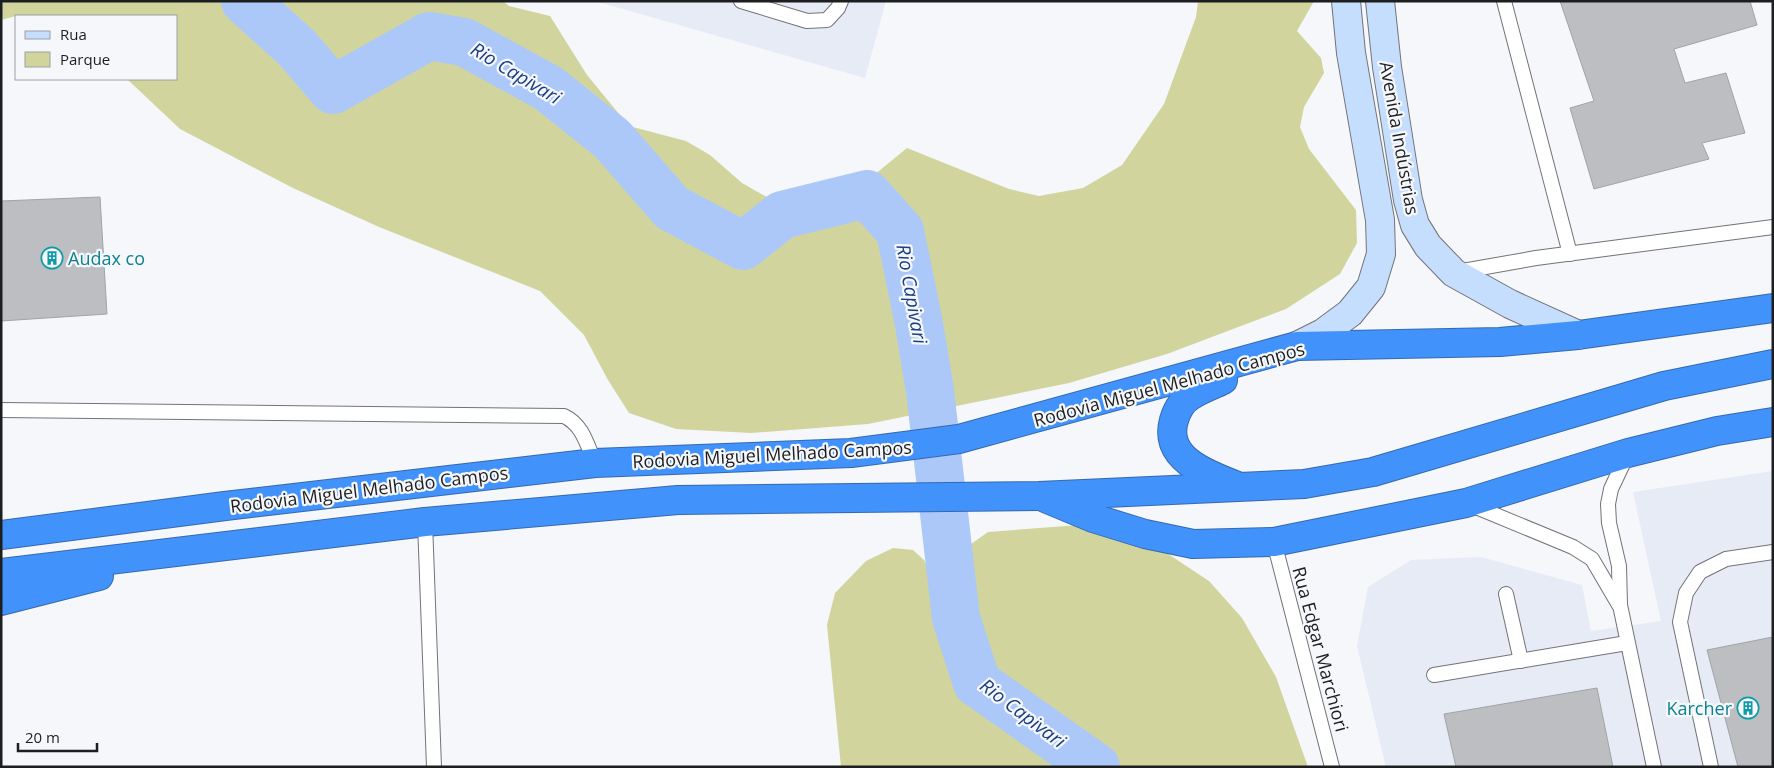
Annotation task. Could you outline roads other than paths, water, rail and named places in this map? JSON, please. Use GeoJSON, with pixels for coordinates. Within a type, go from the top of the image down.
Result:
{"type":"FeatureCollection","features":[{"type":"Feature","properties":{"kind":"highway","name":"Rodovia Miguel Melhado Campos"},"geometry":{"type":"LineString","coordinates":[[1,535],[225,506],[595,463],[851,453],[959,439],[1297,346],[1500,342],[1578,335],[1773,308]]}},
{"type":"Feature","properties":{"kind":"highway"},"geometry":{"type":"LineString","coordinates":[[1241,488],[1219,479],[1180,456],[1172,438],[1176,415],[1180,406],[1190,396],[1297,346]]}},
{"type":"Feature","properties":{"kind":"highway"},"geometry":{"type":"LineString","coordinates":[[1,573],[425,522],[678,500],[1039,496],[1304,484],[1372,472],[1664,386],[1773,364]]}},
{"type":"Feature","properties":{"kind":"highway"},"geometry":{"type":"LineString","coordinates":[[1039,496],[1093,518],[1146,534],[1193,544],[1274,542],[1466,503],[1628,453],[1717,431],[1773,422]]}},
{"type":"Feature","properties":{"kind":"highway"},"geometry":{"type":"LineString","coordinates":[[1,516],[225,506]]}},
{"type":"Feature","properties":{"kind":"highway"},"geometry":{"type":"LineString","coordinates":[[1,600],[214,548]]}},
{"type":"Feature","properties":{"kind":"street","name":"Avenida Indústrias"},"geometry":{"type":"LineString","coordinates":[[1297,346],[1323,332],[1350,313],[1371,287],[1381,254],[1380,220],[1351,53],[1346,1]]}},
{"type":"Feature","properties":{"kind":"street","name":"Avenida Indústrias"},"geometry":{"type":"LineString","coordinates":[[1380,1],[1387,67],[1408,200],[1415,224],[1428,246],[1454,273],[1510,304],[1578,335]]}},
{"type":"Feature","properties":{"kind":"lane"},"geometry":{"type":"LineString","coordinates":[[741,1],[807,21],[827,20],[838,8],[840,1]]}},
{"type":"Feature","properties":{"kind":"lane"},"geometry":{"type":"LineString","coordinates":[[1504,1],[1570,254]]}},
{"type":"Feature","properties":{"kind":"lane"},"geometry":{"type":"LineString","coordinates":[[1454,273],[1570,254],[1773,228]]}},
{"type":"Feature","properties":{"kind":"lane"},"geometry":{"type":"LineString","coordinates":[[1,410],[557,415],[574,420],[595,463]]}},
{"type":"Feature","properties":{"kind":"lane"},"geometry":{"type":"LineString","coordinates":[[1628,453],[1611,489],[1608,504],[1609,523],[1619,566],[1620,605],[1627,643],[1654,767]]}},
{"type":"Feature","properties":{"kind":"lane"},"geometry":{"type":"LineString","coordinates":[[1466,503],[1573,547],[1592,559],[1603,573],[1620,605]]}},
{"type":"Feature","properties":{"kind":"lane"},"geometry":{"type":"LineString","coordinates":[[425,522],[434,767]]}},
{"type":"Feature","properties":{"kind":"lane","name":"Rua Edgar Marchiori"},"geometry":{"type":"LineString","coordinates":[[1274,542],[1332,767]]}},
{"type":"Feature","properties":{"kind":"lane"},"geometry":{"type":"LineString","coordinates":[[1711,767],[1680,622],[1686,593],[1700,572],[1726,559],[1773,552]]}},
{"type":"Feature","properties":{"kind":"lane"},"geometry":{"type":"LineString","coordinates":[[1506,594],[1521,661]]}},
{"type":"Feature","properties":{"kind":"lane"},"geometry":{"type":"LineString","coordinates":[[1434,676],[1627,643]]}},
{"type":"Feature","properties":{"kind":"waterway","name":"Rio Capivari"},"geometry":{"type":"LineString","coordinates":[[245,1],[296,47],[333,90],[429,36],[464,42],[548,88],[612,139],[672,208],[743,246],[782,215],[867,194],[900,231],[919,324],[930,391],[956,618],[977,683],[1096,767]]}},
{"type":"Feature","properties":{"kind":"place","name":"Audax co"},"geometry":{"type":"Point","coordinates":[52,258]}},
{"type":"Feature","properties":{"kind":"place","name":"Karcher"},"geometry":{"type":"Point","coordinates":[1748,708]}}]}
